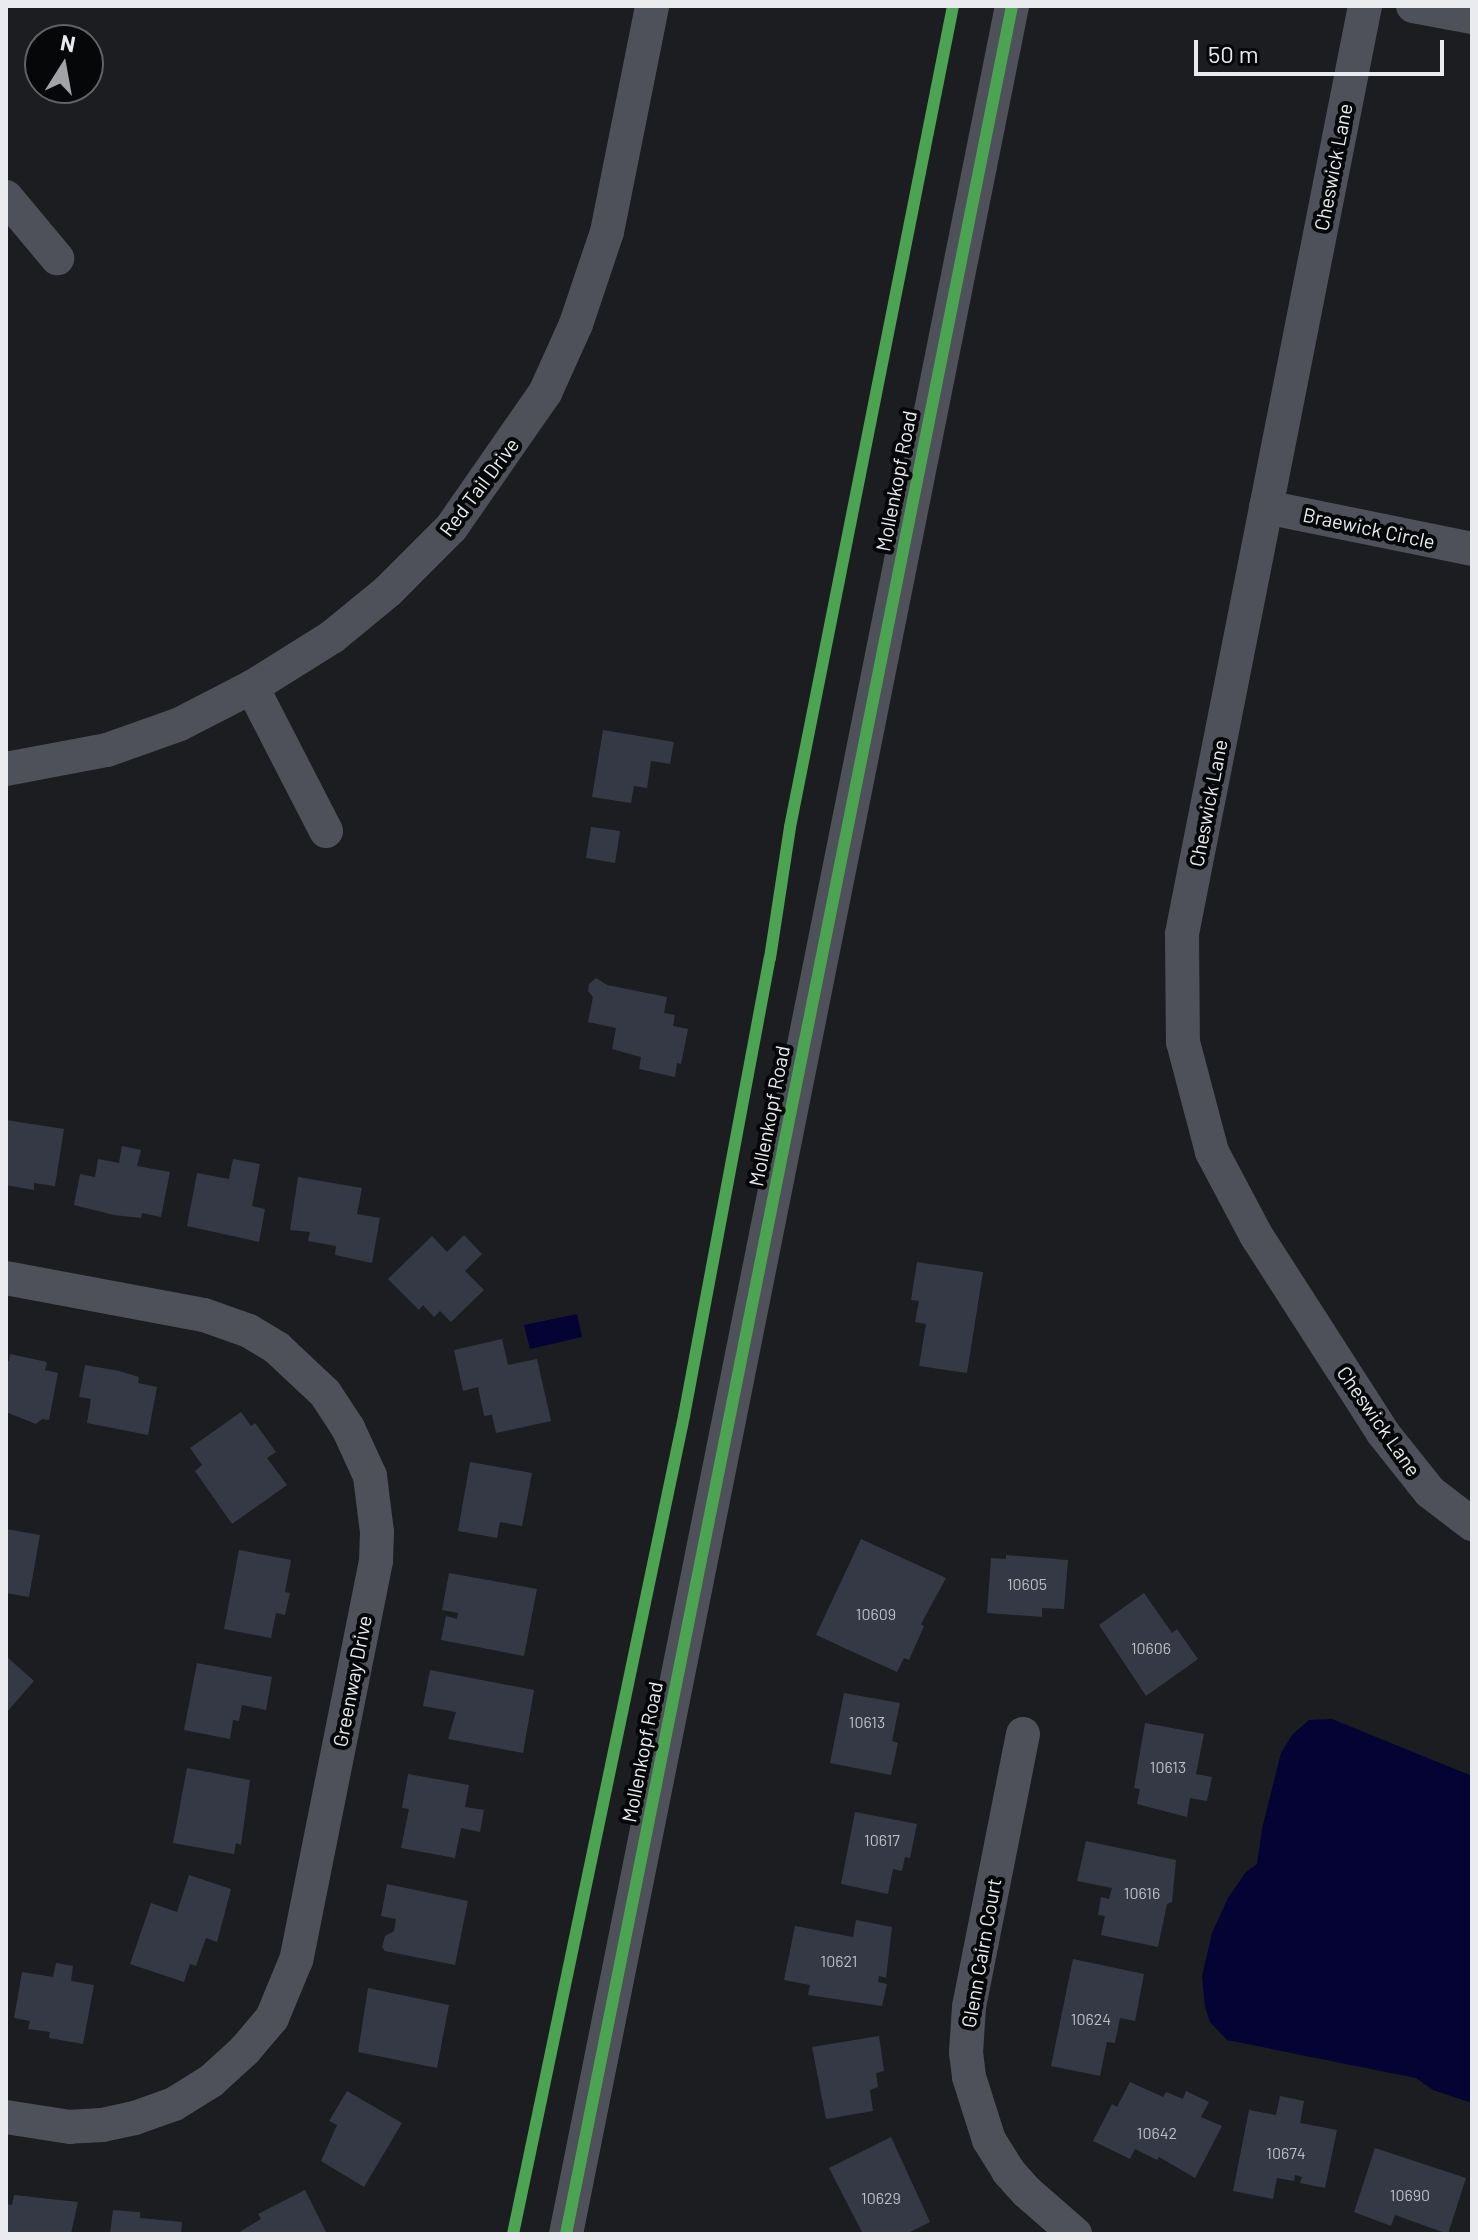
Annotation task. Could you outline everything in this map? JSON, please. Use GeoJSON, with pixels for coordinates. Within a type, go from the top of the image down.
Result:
{"type":"FeatureCollection","features":[{"type":"Feature","properties":{"kind":"street","name":"Red Tail Drive"},"geometry":{"type":"LineString","coordinates":[[6,769],[107,750],[180,724],[252,687],[332,637],[388,591],[451,528],[545,393],[576,324],[607,232],[652,6]]}},
{"type":"Feature","properties":{"kind":"street","name":"Mollenkopf Road"},"geometry":{"type":"LineString","coordinates":[[566,2234],[1012,6]]}},
{"type":"Feature","properties":{"kind":"street","name":"Cheswick Lane"},"geometry":{"type":"LineString","coordinates":[[1365,6],[1182,934],[1183,1042],[1212,1152],[1256,1235],[1383,1433],[1430,1492],[1472,1524]]}},
{"type":"Feature","properties":{"kind":"street"},"geometry":{"type":"LineString","coordinates":[[1413,6],[1472,17]]}},
{"type":"Feature","properties":{"kind":"street"},"geometry":{"type":"LineString","coordinates":[[6,197],[57,258]]}},
{"type":"Feature","properties":{"kind":"street","name":"Braewick Circle"},"geometry":{"type":"LineString","coordinates":[[1266,507],[1472,549]]}},
{"type":"Feature","properties":{"kind":"street"},"geometry":{"type":"LineString","coordinates":[[252,687],[326,831]]}},
{"type":"Feature","properties":{"kind":"street","name":"Greenway Drive"},"geometry":{"type":"LineString","coordinates":[[6,1278],[204,1315],[249,1331],[277,1348],[325,1393],[348,1428],[370,1476],[377,1532],[376,1561],[296,1960],[272,2018],[245,2050],[211,2081],[174,2104],[103,2125],[70,2127],[6,2117]]}},
{"type":"Feature","properties":{"kind":"street","name":"Glenn Cairn Court"},"geometry":{"type":"LineString","coordinates":[[1023,1734],[969,2007],[969,2077],[989,2140],[1008,2171],[1038,2204],[1075,2234]]}},
{"type":"Feature","properties":{"kind":"shaded area"},"geometry":{"type":"Polygon","coordinates":[[[577,1314],[582,1337],[530,1349],[524,1325],[577,1314]]]}},
{"type":"Feature","properties":{"kind":"shaded area"},"geometry":{"type":"Polygon","coordinates":[[[1332,1719],[1472,1776],[1472,2103],[1433,2090],[1416,2078],[1227,2040],[1210,2022],[1202,1976],[1212,1933],[1228,1898],[1246,1872],[1257,1864],[1262,1829],[1281,1753],[1292,1735],[1309,1720],[1332,1719]]]}},
{"type":"Feature","properties":{"kind":"building"},"geometry":{"type":"Polygon","coordinates":[[[603,730],[674,742],[670,764],[651,761],[647,788],[634,786],[631,803],[592,797],[603,730]]]}},
{"type":"Feature","properties":{"kind":"building"},"geometry":{"type":"Polygon","coordinates":[[[591,827],[620,831],[615,863],[586,858],[591,827]]]}},
{"type":"Feature","properties":{"kind":"building"},"geometry":{"type":"Polygon","coordinates":[[[596,978],[607,985],[667,997],[664,1013],[675,1015],[673,1026],[688,1029],[675,1077],[639,1069],[641,1057],[612,1049],[616,1028],[588,1022],[593,997],[588,991],[589,984],[596,978]]]}},
{"type":"Feature","properties":{"kind":"building"},"geometry":{"type":"Polygon","coordinates":[[[6,1120],[64,1129],[55,1186],[34,1183],[34,1190],[6,1185],[6,1120]]]}},
{"type":"Feature","properties":{"kind":"building"},"geometry":{"type":"Polygon","coordinates":[[[122,1146],[141,1150],[137,1166],[170,1172],[161,1217],[142,1213],[141,1218],[114,1215],[74,1205],[80,1174],[95,1177],[98,1159],[119,1163],[122,1146]]]}},
{"type":"Feature","properties":{"kind":"building"},"geometry":{"type":"Polygon","coordinates":[[[233,1159],[260,1164],[252,1206],[265,1209],[259,1242],[187,1226],[197,1173],[229,1179],[233,1159]]]}},
{"type":"Feature","properties":{"kind":"building"},"geometry":{"type":"Polygon","coordinates":[[[298,1177],[362,1188],[357,1214],[380,1218],[372,1263],[335,1255],[336,1246],[308,1241],[310,1232],[290,1230],[298,1177]]]}},
{"type":"Feature","properties":{"kind":"building"},"geometry":{"type":"Polygon","coordinates":[[[464,1235],[482,1254],[465,1271],[484,1290],[451,1322],[440,1311],[434,1317],[423,1305],[419,1310],[388,1279],[432,1236],[447,1252],[464,1235]]]}},
{"type":"Feature","properties":{"kind":"building"},"geometry":{"type":"Polygon","coordinates":[[[917,1262],[983,1272],[967,1373],[919,1366],[926,1324],[915,1322],[919,1301],[911,1300],[917,1262]]]}},
{"type":"Feature","properties":{"kind":"building"},"geometry":{"type":"Polygon","coordinates":[[[502,1339],[508,1365],[537,1359],[551,1421],[496,1433],[492,1415],[484,1416],[478,1387],[463,1391],[454,1350],[502,1339]]]}},
{"type":"Feature","properties":{"kind":"building"},"geometry":{"type":"Polygon","coordinates":[[[10,1354],[47,1362],[45,1370],[58,1373],[49,1420],[42,1419],[36,1424],[6,1412],[6,1360],[9,1361],[10,1354]]]}},
{"type":"Feature","properties":{"kind":"building"},"geometry":{"type":"Polygon","coordinates":[[[85,1365],[139,1377],[138,1383],[157,1387],[148,1435],[87,1423],[91,1399],[79,1397],[85,1365]]]}},
{"type":"Feature","properties":{"kind":"building"},"geometry":{"type":"Polygon","coordinates":[[[241,1412],[251,1426],[255,1423],[276,1452],[267,1458],[287,1485],[232,1524],[195,1471],[202,1465],[190,1448],[241,1412]]]}},
{"type":"Feature","properties":{"kind":"building"},"geometry":{"type":"Polygon","coordinates":[[[470,1462],[532,1473],[522,1526],[500,1522],[497,1538],[458,1531],[470,1462]]]}},
{"type":"Feature","properties":{"kind":"building"},"geometry":{"type":"Polygon","coordinates":[[[6,1529],[40,1535],[29,1597],[6,1593],[6,1529]]]}},
{"type":"Feature","properties":{"kind":"building"},"geometry":{"type":"Polygon","coordinates":[[[861,1539],[946,1578],[921,1624],[924,1626],[909,1660],[904,1658],[897,1672],[816,1635],[861,1539]]]}},
{"type":"Feature","properties":{"kind":"building"},"geometry":{"type":"Polygon","coordinates":[[[239,1550],[291,1560],[285,1592],[290,1593],[285,1615],[276,1613],[271,1638],[224,1629],[239,1550]]]}},
{"type":"Feature","properties":{"kind":"building"},"geometry":{"type":"Polygon","coordinates":[[[1006,1555],[1068,1560],[1064,1609],[1042,1608],[1042,1617],[987,1613],[991,1558],[1006,1559],[1006,1555]]]}},
{"type":"Feature","properties":{"kind":"building"},"geometry":{"type":"Polygon","coordinates":[[[449,1573],[537,1589],[524,1656],[441,1640],[446,1616],[457,1619],[458,1613],[442,1610],[449,1573]]]}},
{"type":"Feature","properties":{"kind":"building"},"geometry":{"type":"Polygon","coordinates":[[[1144,1593],[1172,1633],[1177,1629],[1198,1659],[1146,1696],[1099,1625],[1144,1593]]]}},
{"type":"Feature","properties":{"kind":"building"},"geometry":{"type":"Polygon","coordinates":[[[6,1656],[34,1681],[6,1713],[6,1656]]]}},
{"type":"Feature","properties":{"kind":"building"},"geometry":{"type":"Polygon","coordinates":[[[197,1663],[272,1677],[266,1710],[242,1705],[239,1721],[233,1720],[230,1739],[184,1730],[197,1663]]]}},
{"type":"Feature","properties":{"kind":"building"},"geometry":{"type":"Polygon","coordinates":[[[430,1670],[534,1690],[523,1753],[448,1739],[456,1712],[423,1706],[430,1670]]]}},
{"type":"Feature","properties":{"kind":"building"},"geometry":{"type":"Polygon","coordinates":[[[844,1693],[900,1703],[892,1741],[898,1743],[891,1775],[830,1763],[844,1693]]]}},
{"type":"Feature","properties":{"kind":"building"},"geometry":{"type":"Polygon","coordinates":[[[1145,1723],[1204,1734],[1196,1774],[1212,1777],[1207,1801],[1190,1798],[1187,1817],[1137,1804],[1140,1789],[1134,1788],[1145,1723]]]}},
{"type":"Feature","properties":{"kind":"building"},"geometry":{"type":"Polygon","coordinates":[[[187,1768],[250,1780],[241,1845],[236,1843],[234,1854],[173,1843],[187,1768]]]}},
{"type":"Feature","properties":{"kind":"building"},"geometry":{"type":"Polygon","coordinates":[[[408,1774],[469,1785],[465,1807],[484,1810],[480,1832],[461,1828],[455,1858],[401,1848],[409,1809],[402,1808],[408,1774]]]}},
{"type":"Feature","properties":{"kind":"building"},"geometry":{"type":"Polygon","coordinates":[[[855,1812],[917,1824],[910,1858],[905,1857],[902,1871],[893,1869],[888,1894],[841,1884],[855,1812]]]}},
{"type":"Feature","properties":{"kind":"building"},"geometry":{"type":"Polygon","coordinates":[[[1086,1841],[1176,1860],[1172,1902],[1167,1904],[1158,1947],[1101,1935],[1105,1916],[1098,1915],[1101,1897],[1109,1899],[1112,1888],[1077,1881],[1086,1841]]]}},
{"type":"Feature","properties":{"kind":"building"},"geometry":{"type":"Polygon","coordinates":[[[189,1875],[231,1889],[217,1942],[206,1938],[196,1966],[190,1964],[184,1982],[130,1964],[151,1903],[177,1912],[189,1875]]]}},
{"type":"Feature","properties":{"kind":"building"},"geometry":{"type":"Polygon","coordinates":[[[387,1884],[468,1901],[455,1965],[385,1951],[382,1947],[385,1936],[394,1931],[396,1919],[381,1916],[387,1884]]]}},
{"type":"Feature","properties":{"kind":"building"},"geometry":{"type":"Polygon","coordinates":[[[856,1920],[892,1927],[886,1978],[879,1976],[878,1982],[887,1984],[882,2006],[808,1995],[810,1985],[784,1980],[795,1926],[853,1937],[856,1920]]]}},
{"type":"Feature","properties":{"kind":"building"},"geometry":{"type":"Polygon","coordinates":[[[1073,1959],[1144,1974],[1135,2021],[1120,2018],[1115,2043],[1107,2042],[1100,2076],[1051,2066],[1073,1959]]]}},
{"type":"Feature","properties":{"kind":"building"},"geometry":{"type":"Polygon","coordinates":[[[56,1963],[73,1966],[71,1981],[94,1985],[83,2044],[49,2038],[50,2032],[28,2029],[30,2021],[14,2018],[22,1972],[53,1977],[56,1963]]]}},
{"type":"Feature","properties":{"kind":"building"},"geometry":{"type":"Polygon","coordinates":[[[368,1988],[449,2005],[437,2068],[358,2052],[368,1988]]]}},
{"type":"Feature","properties":{"kind":"building"},"geometry":{"type":"Polygon","coordinates":[[[879,2036],[884,2071],[876,2073],[878,2087],[870,2090],[873,2111],[826,2119],[812,2047],[879,2036]]]}},
{"type":"Feature","properties":{"kind":"building"},"geometry":{"type":"Polygon","coordinates":[[[1130,2082],[1163,2097],[1166,2092],[1183,2099],[1186,2091],[1209,2102],[1201,2117],[1222,2126],[1195,2178],[1159,2157],[1157,2160],[1135,2149],[1130,2159],[1093,2141],[1112,2104],[1117,2107],[1130,2082]]]}},
{"type":"Feature","properties":{"kind":"building"},"geometry":{"type":"Polygon","coordinates":[[[347,2091],[402,2123],[364,2187],[321,2161],[337,2125],[329,2121],[347,2091]]]}},
{"type":"Feature","properties":{"kind":"building"},"geometry":{"type":"Polygon","coordinates":[[[1280,2096],[1304,2101],[1300,2123],[1337,2130],[1325,2188],[1300,2183],[1302,2177],[1295,2175],[1294,2181],[1277,2178],[1273,2199],[1233,2191],[1249,2110],[1276,2115],[1280,2096]]]}},
{"type":"Feature","properties":{"kind":"building"},"geometry":{"type":"Polygon","coordinates":[[[891,2137],[930,2222],[906,2234],[863,2234],[829,2168],[891,2137]]]}},
{"type":"Feature","properties":{"kind":"building"},"geometry":{"type":"Polygon","coordinates":[[[1375,2148],[1466,2178],[1448,2234],[1395,2215],[1391,2226],[1354,2212],[1375,2148]]]}},
{"type":"Feature","properties":{"kind":"building"},"geometry":{"type":"Polygon","coordinates":[[[305,2190],[327,2234],[236,2234],[261,2219],[258,2214],[305,2190]]]}},
{"type":"Feature","properties":{"kind":"building"},"geometry":{"type":"Polygon","coordinates":[[[14,2195],[78,2202],[71,2234],[6,2234],[6,2204],[12,2205],[14,2195]]]}},
{"type":"Feature","properties":{"kind":"building"},"geometry":{"type":"Polygon","coordinates":[[[113,2210],[140,2212],[140,2218],[182,2222],[181,2234],[110,2234],[113,2210]]]}},
{"type":"Feature","properties":{"kind":"cycle path"},"geometry":{"type":"LineString","coordinates":[[513,2234],[684,1416],[770,958],[790,827],[953,6]]}},
{"type":"Feature","properties":{"kind":"cycle path"},"geometry":{"type":"LineString","coordinates":[[566,2234],[1012,6]]}}]}
